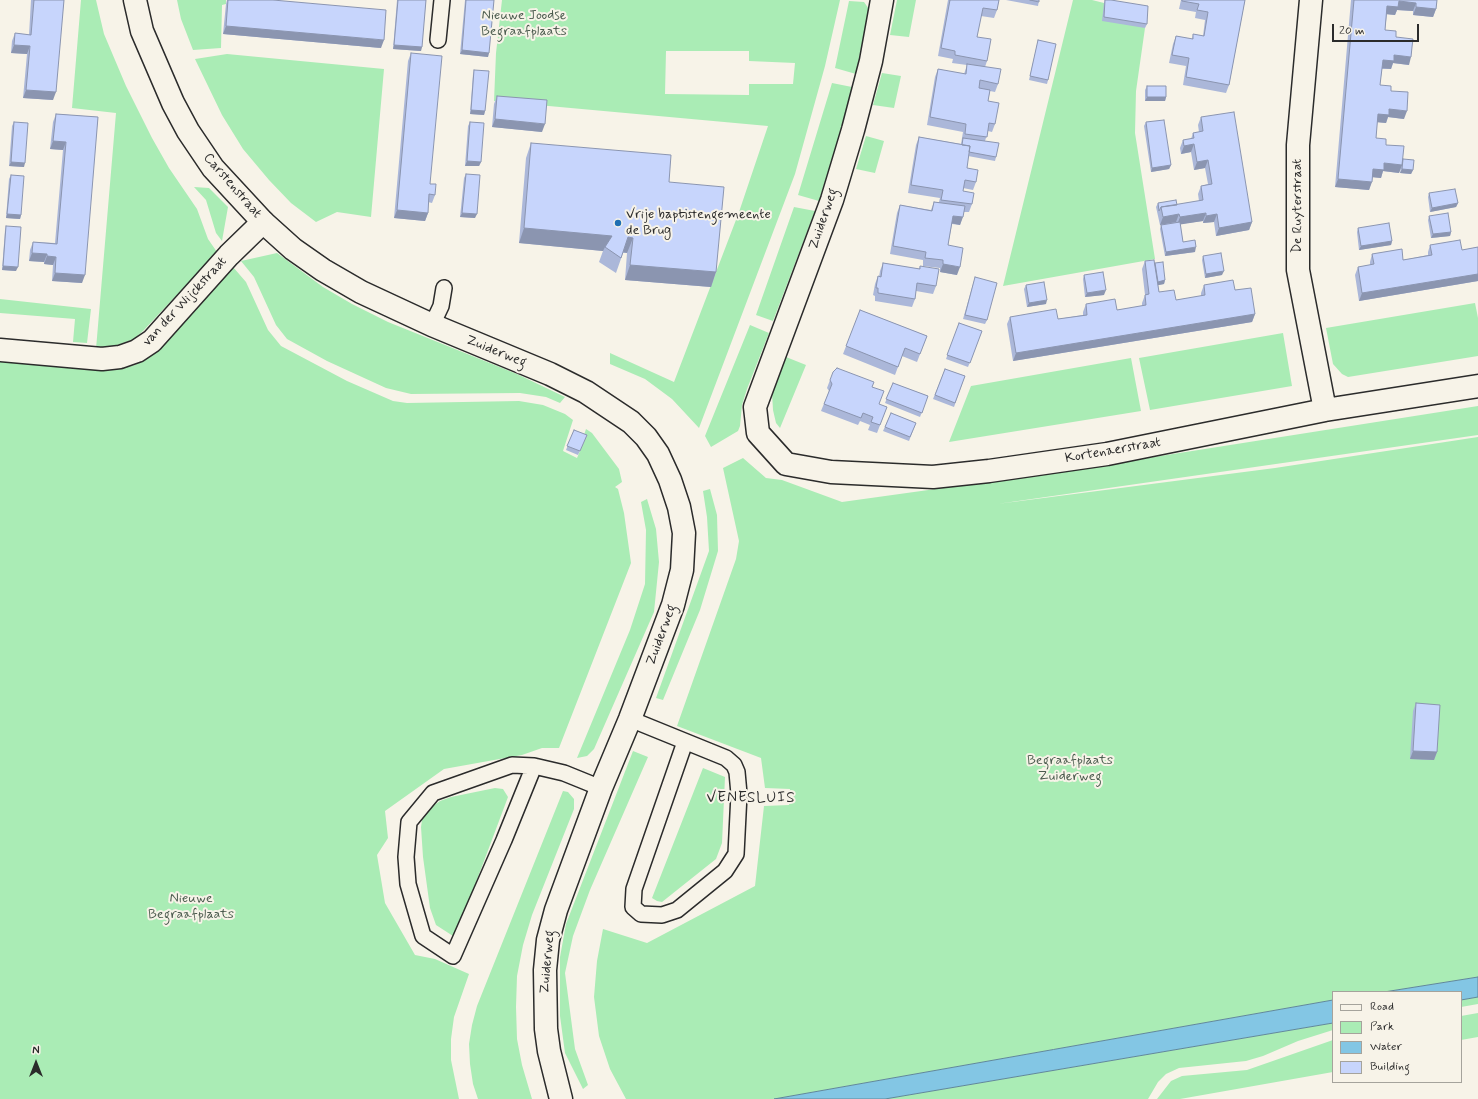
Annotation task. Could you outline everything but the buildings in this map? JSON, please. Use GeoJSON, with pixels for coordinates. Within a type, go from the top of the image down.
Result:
{"type":"FeatureCollection","features":[{"type":"Feature","properties":{"kind":"street","name":"Carstenstraat"},"geometry":{"type":"LineString","coordinates":[[135,0],[142,31],[173,103],[188,131],[213,168],[263,222],[293,249],[323,270],[361,292],[401,311]]}},
{"type":"Feature","properties":{"kind":"street","name":"Zuiderweg"},"geometry":{"type":"LineString","coordinates":[[758,433],[755,407],[832,200],[869,69],[882,0]]}},
{"type":"Feature","properties":{"kind":"street","name":"De Ruyterstraat"},"geometry":{"type":"LineString","coordinates":[[1311,0],[1298,145],[1298,270],[1325,410]]}},
{"type":"Feature","properties":{"kind":"street","name":"van der Wijckstraat"},"geometry":{"type":"LineString","coordinates":[[0,350],[102,359],[120,357],[137,351],[152,341],[229,255],[263,222]]}},
{"type":"Feature","properties":{"kind":"street","name":"Zuiderweg"},"geometry":{"type":"LineString","coordinates":[[401,311],[544,372],[586,392],[631,422],[646,437],[658,454],[670,480],[679,507],[684,533],[682,570],[674,605],[630,719],[601,788],[556,910],[548,940],[545,970],[546,1030],[549,1051],[561,1099]]}},
{"type":"Feature","properties":{"kind":"street","name":"Kortenaerstraat"},"geometry":{"type":"LineString","coordinates":[[758,433],[786,464],[831,472],[933,477],[990,471],[1107,454],[1325,410],[1478,386]]}},
{"type":"Feature","properties":{"kind":"lane"},"geometry":{"type":"LineString","coordinates":[[438,40],[442,0]]}},
{"type":"Feature","properties":{"kind":"lane"},"geometry":{"type":"LineString","coordinates":[[432,325],[441,306],[444,288]]}},
{"type":"Feature","properties":{"kind":"lane"},"geometry":{"type":"LineString","coordinates":[[630,719],[726,758],[734,765],[739,794],[736,854],[725,872],[677,910],[662,915],[642,914],[633,907],[634,889],[685,742]]}},
{"type":"Feature","properties":{"kind":"lane"},"geometry":{"type":"LineString","coordinates":[[534,766],[504,840],[453,956],[423,936],[408,884],[406,858],[409,822],[432,793],[512,765],[534,766],[564,773],[601,788]]}},
{"type":"Feature","properties":{"kind":"green space"},"geometry":{"type":"Polygon","coordinates":[[[81,0],[96,0],[104,34],[126,86],[169,168],[197,209],[208,239],[217,252],[134,339],[112,347],[96,349],[116,113],[72,108],[81,0]]]}},
{"type":"Feature","properties":{"kind":"green space"},"geometry":{"type":"Polygon","coordinates":[[[177,0],[226,0],[226,4],[222,5],[221,48],[193,50],[181,19],[177,0]]]}},
{"type":"Feature","properties":{"kind":"green space","name":"Nieuwe Joodse Begraafplaats"},"geometry":{"type":"Polygon","coordinates":[[[502,0],[840,0],[825,66],[795,174],[699,428],[672,399],[645,379],[610,364],[610,353],[674,382],[739,212],[768,126],[494,101],[496,53],[502,0]],[[666,51],[665,94],[749,95],[749,84],[793,84],[795,63],[749,61],[749,51],[666,51]]]}},
{"type":"Feature","properties":{"kind":"green space"},"geometry":{"type":"Polygon","coordinates":[[[897,0],[916,0],[909,37],[890,35],[897,0]]]}},
{"type":"Feature","properties":{"kind":"green space"},"geometry":{"type":"Polygon","coordinates":[[[1073,0],[1092,0],[1104,3],[1145,28],[1136,91],[1135,133],[1155,259],[1003,286],[1073,0]]]}},
{"type":"Feature","properties":{"kind":"green space"},"geometry":{"type":"Polygon","coordinates":[[[849,1],[864,2],[869,9],[856,74],[835,68],[849,1]]]}},
{"type":"Feature","properties":{"kind":"green space"},"geometry":{"type":"Polygon","coordinates":[[[227,54],[384,69],[371,217],[337,212],[316,222],[291,203],[269,180],[243,149],[222,115],[195,59],[227,54]]]}},
{"type":"Feature","properties":{"kind":"green space"},"geometry":{"type":"Polygon","coordinates":[[[882,73],[901,76],[894,108],[873,105],[882,73]]]}},
{"type":"Feature","properties":{"kind":"green space"},"geometry":{"type":"Polygon","coordinates":[[[832,83],[852,87],[838,140],[819,201],[798,195],[832,83]]]}},
{"type":"Feature","properties":{"kind":"green space"},"geometry":{"type":"Polygon","coordinates":[[[866,136],[884,141],[875,173],[856,169],[866,136]]]}},
{"type":"Feature","properties":{"kind":"green space"},"geometry":{"type":"Polygon","coordinates":[[[194,187],[209,188],[228,207],[222,241],[216,233],[206,200],[194,187]]]}},
{"type":"Feature","properties":{"kind":"green space"},"geometry":{"type":"Polygon","coordinates":[[[794,207],[815,211],[773,321],[756,315],[794,207]]]}},
{"type":"Feature","properties":{"kind":"green space"},"geometry":{"type":"Polygon","coordinates":[[[277,253],[323,287],[352,304],[388,322],[517,374],[565,397],[560,403],[546,397],[520,393],[411,394],[386,388],[327,361],[287,339],[276,325],[254,277],[241,261],[277,253]]]}},
{"type":"Feature","properties":{"kind":"green space","name":"Nieuwe Begraafplaats"},"geometry":{"type":"Polygon","coordinates":[[[233,267],[246,282],[268,330],[281,346],[347,381],[393,401],[407,403],[519,401],[543,405],[565,414],[573,420],[563,451],[577,458],[585,439],[583,438],[586,429],[592,433],[619,469],[622,482],[615,487],[618,489],[624,513],[631,563],[559,748],[542,748],[522,755],[444,769],[385,811],[388,838],[377,855],[385,903],[415,955],[435,959],[469,974],[454,1017],[451,1039],[451,1060],[459,1099],[0,1099],[0,360],[104,369],[120,369],[135,365],[150,357],[233,267]]]}},
{"type":"Feature","properties":{"kind":"green space"},"geometry":{"type":"Polygon","coordinates":[[[0,299],[91,309],[87,343],[73,342],[75,319],[0,313],[0,299]]]}},
{"type":"Feature","properties":{"kind":"green space"},"geometry":{"type":"Polygon","coordinates":[[[1475,303],[1478,318],[1478,356],[1348,377],[1342,374],[1333,364],[1326,328],[1475,303]]]}},
{"type":"Feature","properties":{"kind":"green space"},"geometry":{"type":"Polygon","coordinates":[[[750,325],[769,333],[742,405],[740,426],[738,431],[711,447],[705,436],[750,325]]]}},
{"type":"Feature","properties":{"kind":"green space"},"geometry":{"type":"Polygon","coordinates":[[[1283,333],[1292,386],[1150,410],[1139,358],[1283,333]]]}},
{"type":"Feature","properties":{"kind":"green space"},"geometry":{"type":"Polygon","coordinates":[[[786,357],[806,365],[780,428],[776,423],[773,410],[772,393],[786,357]]]}},
{"type":"Feature","properties":{"kind":"green space"},"geometry":{"type":"Polygon","coordinates":[[[1131,358],[1141,411],[949,442],[971,386],[1131,358]]]}},
{"type":"Feature","properties":{"kind":"green space","name":"Begraafplaats Zuiderweg"},"geometry":{"type":"Polygon","coordinates":[[[1478,406],[1478,435],[997,504],[1275,468],[1478,437],[1478,977],[1390,991],[1332,991],[1332,1000],[774,1099],[626,1099],[610,1069],[599,1036],[594,997],[597,961],[603,929],[647,943],[755,886],[764,806],[789,805],[790,789],[765,788],[761,758],[677,726],[736,559],[739,541],[723,468],[743,458],[766,478],[782,480],[842,502],[1065,471],[1478,406]]]}},
{"type":"Feature","properties":{"kind":"green space"},"geometry":{"type":"Polygon","coordinates":[[[710,489],[717,515],[718,551],[700,610],[663,700],[656,698],[709,551],[707,517],[703,491],[710,489]]]}},
{"type":"Feature","properties":{"kind":"green space"},"geometry":{"type":"Polygon","coordinates":[[[647,499],[656,529],[659,562],[654,612],[594,749],[587,756],[577,758],[630,630],[645,584],[646,530],[641,502],[647,499]]]}},
{"type":"Feature","properties":{"kind":"green space"},"geometry":{"type":"Polygon","coordinates":[[[633,751],[648,757],[590,890],[573,936],[565,973],[575,1049],[588,1085],[583,1089],[565,1053],[560,1016],[560,957],[566,924],[633,751]]]}},
{"type":"Feature","properties":{"kind":"green space"},"geometry":{"type":"Polygon","coordinates":[[[703,768],[725,777],[722,843],[716,859],[662,902],[657,901],[652,898],[703,768]]]}},
{"type":"Feature","properties":{"kind":"green space"},"geometry":{"type":"Polygon","coordinates":[[[495,788],[503,789],[508,797],[460,925],[453,936],[436,925],[430,908],[423,857],[421,827],[423,813],[440,801],[451,797],[495,788]]]}},
{"type":"Feature","properties":{"kind":"green space"},"geometry":{"type":"Polygon","coordinates":[[[563,791],[568,792],[574,799],[574,809],[532,915],[523,945],[517,976],[517,1039],[522,1065],[532,1099],[478,1099],[473,1084],[469,1044],[477,1006],[563,791]]]}},
{"type":"Feature","properties":{"kind":"green space"},"geometry":{"type":"Polygon","coordinates":[[[1478,997],[1478,1004],[1462,1007],[1462,1000],[1478,997]]]}},
{"type":"Feature","properties":{"kind":"green space"},"geometry":{"type":"Polygon","coordinates":[[[1478,1013],[1478,1037],[1462,1040],[1462,1016],[1478,1013]]]}},
{"type":"Feature","properties":{"kind":"green space"},"geometry":{"type":"Polygon","coordinates":[[[1332,1023],[1332,1030],[1298,1041],[1263,1056],[1246,1061],[1179,1068],[1166,1074],[1158,1082],[1148,1099],[885,1099],[1332,1023]]]}},
{"type":"Feature","properties":{"kind":"green space"},"geometry":{"type":"Polygon","coordinates":[[[1332,1040],[1332,1072],[1180,1099],[1157,1099],[1171,1081],[1182,1076],[1247,1070],[1332,1040]]]}},
{"type":"Feature","properties":{"kind":"water"},"geometry":{"type":"Polygon","coordinates":[[[1478,977],[1478,997],[1462,1000],[1462,991],[1390,991],[1478,977]]]}},
{"type":"Feature","properties":{"kind":"water"},"geometry":{"type":"Polygon","coordinates":[[[1332,1000],[1332,1023],[885,1099],[774,1099],[1332,1000]]]}},
{"type":"Feature","properties":{"kind":"place","name":"Vrije baptistengemeente de Brug"},"geometry":{"type":"Point","coordinates":[618,223]}},
{"type":"Feature","properties":{"kind":"district","name":"VENESLUIS"},"geometry":{"type":"Point","coordinates":[751,799]}}]}
